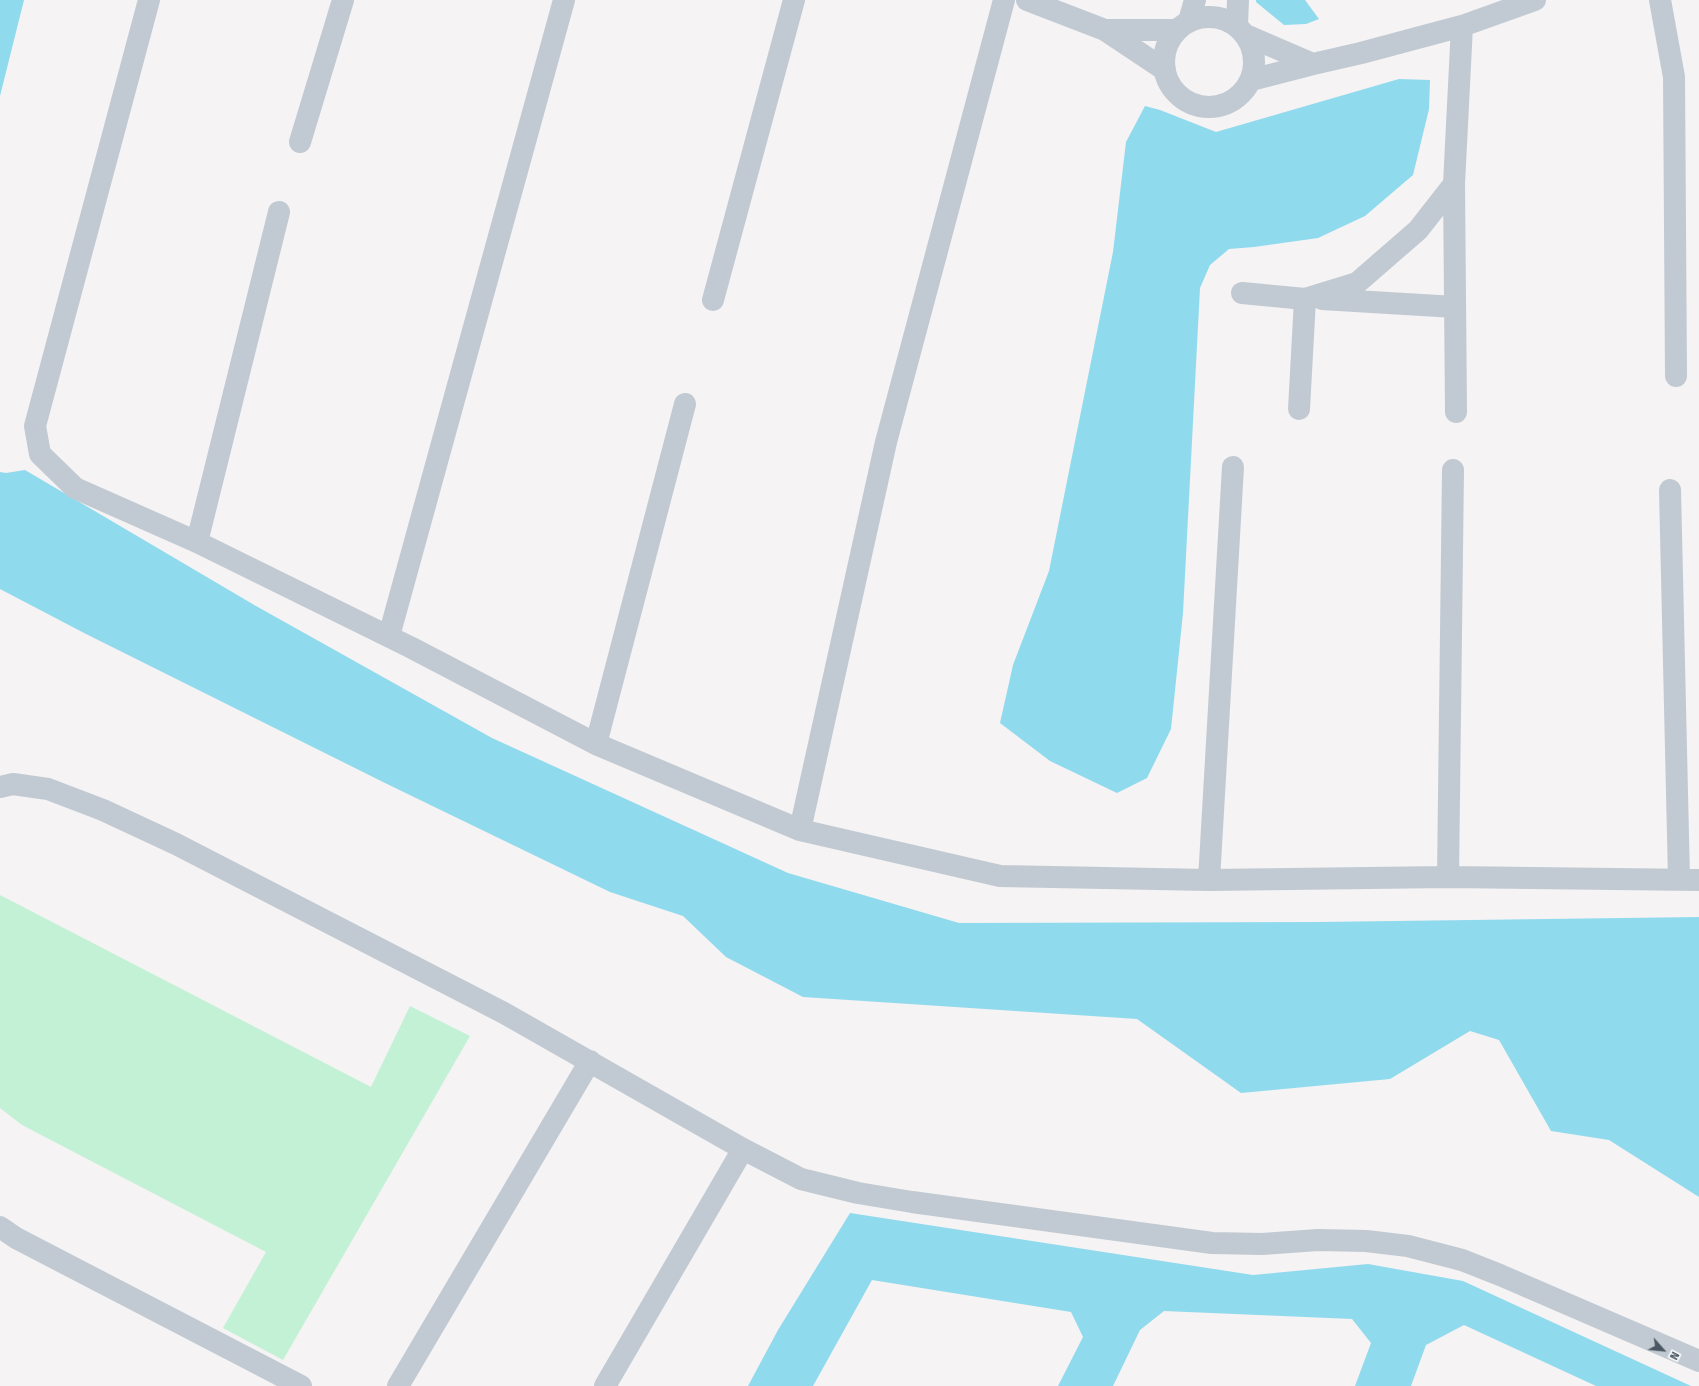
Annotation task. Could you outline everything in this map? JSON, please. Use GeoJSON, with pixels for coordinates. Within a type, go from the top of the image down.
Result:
{"type":"FeatureCollection","features":[{"type":"Feature","properties":{"kind":"street"},"geometry":{"type":"LineString","coordinates":[[149,0],[35,426],[40,454],[76,488],[197,542],[389,636],[596,744],[800,830],[1000,876],[1209,880],[1448,877],[1689,879],[1670,490]]}},
{"type":"Feature","properties":{"kind":"street"},"geometry":{"type":"LineString","coordinates":[[300,142],[343,0]]}},
{"type":"Feature","properties":{"kind":"street"},"geometry":{"type":"LineString","coordinates":[[389,636],[564,0]]}},
{"type":"Feature","properties":{"kind":"street"},"geometry":{"type":"LineString","coordinates":[[713,300],[794,0]]}},
{"type":"Feature","properties":{"kind":"street"},"geometry":{"type":"LineString","coordinates":[[800,830],[886,442],[1004,0]]}},
{"type":"Feature","properties":{"kind":"street"},"geometry":{"type":"LineString","coordinates":[[1027,0],[1105,30],[1165,70]]}},
{"type":"Feature","properties":{"kind":"street"},"geometry":{"type":"LineString","coordinates":[[1195,0],[1183,25],[1168,43],[1164,59],[1165,70],[1170,86],[1181,97],[1194,105],[1215,107],[1230,102],[1242,93],[1252,80],[1255,64],[1254,50],[1242,30],[1238,0]]}},
{"type":"Feature","properties":{"kind":"street"},"geometry":{"type":"LineString","coordinates":[[1252,80],[1462,26],[1535,0]]}},
{"type":"Feature","properties":{"kind":"street"},"geometry":{"type":"LineString","coordinates":[[1660,0],[1674,77],[1676,376]]}},
{"type":"Feature","properties":{"kind":"street"},"geometry":{"type":"LineString","coordinates":[[1105,30],[1183,25],[1207,16],[1223,17],[1242,30],[1313,64]]}},
{"type":"Feature","properties":{"kind":"street"},"geometry":{"type":"LineString","coordinates":[[1456,412],[1454,184],[1462,26]]}},
{"type":"Feature","properties":{"kind":"street"},"geometry":{"type":"LineString","coordinates":[[1305,298],[1357,283],[1418,230],[1454,184]]}},
{"type":"Feature","properties":{"kind":"street"},"geometry":{"type":"LineString","coordinates":[[197,542],[280,212]]}},
{"type":"Feature","properties":{"kind":"street"},"geometry":{"type":"LineString","coordinates":[[1242,294],[1455,307]]}},
{"type":"Feature","properties":{"kind":"street"},"geometry":{"type":"LineString","coordinates":[[1299,409],[1305,298]]}},
{"type":"Feature","properties":{"kind":"street"},"geometry":{"type":"LineString","coordinates":[[596,744],[685,404]]}},
{"type":"Feature","properties":{"kind":"street"},"geometry":{"type":"LineString","coordinates":[[1209,880],[1233,467]]}},
{"type":"Feature","properties":{"kind":"street"},"geometry":{"type":"LineString","coordinates":[[1448,877],[1453,470]]}},
{"type":"Feature","properties":{"kind":"street"},"geometry":{"type":"LineString","coordinates":[[0,787],[13,784],[48,789],[103,810],[176,844],[504,1013],[743,1149],[802,1178],[858,1193],[927,1204],[1212,1243],[1262,1244],[1318,1240],[1366,1241],[1408,1246],[1462,1260],[1699,1361]]}},
{"type":"Feature","properties":{"kind":"street"},"geometry":{"type":"LineString","coordinates":[[398,1386],[590,1061]]}},
{"type":"Feature","properties":{"kind":"street"},"geometry":{"type":"LineString","coordinates":[[605,1386],[743,1149]]}},
{"type":"Feature","properties":{"kind":"street"},"geometry":{"type":"LineString","coordinates":[[0,1227],[16,1238],[301,1386]]}},
{"type":"Feature","properties":{"kind":"green space"},"geometry":{"type":"Polygon","coordinates":[[[0,895],[371,1087],[410,1006],[470,1036],[283,1360],[223,1328],[266,1252],[22,1125],[0,1108],[0,895]]]}},
{"type":"Feature","properties":{"kind":"water"},"geometry":{"type":"Polygon","coordinates":[[[0,0],[24,0],[0,96],[0,0]]]}},
{"type":"Feature","properties":{"kind":"water"},"geometry":{"type":"Polygon","coordinates":[[[1256,0],[1305,0],[1319,19],[1306,24],[1284,25],[1256,2],[1256,0]]]}},
{"type":"Feature","properties":{"kind":"water"},"geometry":{"type":"Polygon","coordinates":[[[1399,79],[1430,80],[1429,109],[1413,175],[1365,216],[1318,238],[1229,249],[1210,265],[1200,288],[1183,613],[1171,729],[1147,778],[1117,793],[1050,761],[1000,723],[1013,665],[1049,571],[1113,252],[1126,142],[1145,106],[1160,110],[1216,132],[1399,79]]]}},
{"type":"Feature","properties":{"kind":"water"},"geometry":{"type":"Polygon","coordinates":[[[25,470],[256,606],[492,738],[788,873],[959,923],[1318,922],[1699,917],[1699,1197],[1609,1140],[1551,1131],[1499,1040],[1470,1031],[1390,1079],[1241,1093],[1137,1019],[803,997],[726,957],[683,916],[610,892],[385,783],[86,634],[0,589],[0,472],[6,473],[25,470]]]}},
{"type":"Feature","properties":{"kind":"water"},"geometry":{"type":"Polygon","coordinates":[[[850,1213],[1253,1275],[1368,1264],[1463,1281],[1691,1386],[1596,1386],[1464,1325],[1426,1345],[1411,1386],[1355,1386],[1371,1343],[1352,1319],[1164,1311],[1140,1330],[1113,1386],[1058,1386],[1083,1337],[1071,1312],[872,1280],[813,1386],[748,1386],[778,1330],[850,1213]]]}}]}
